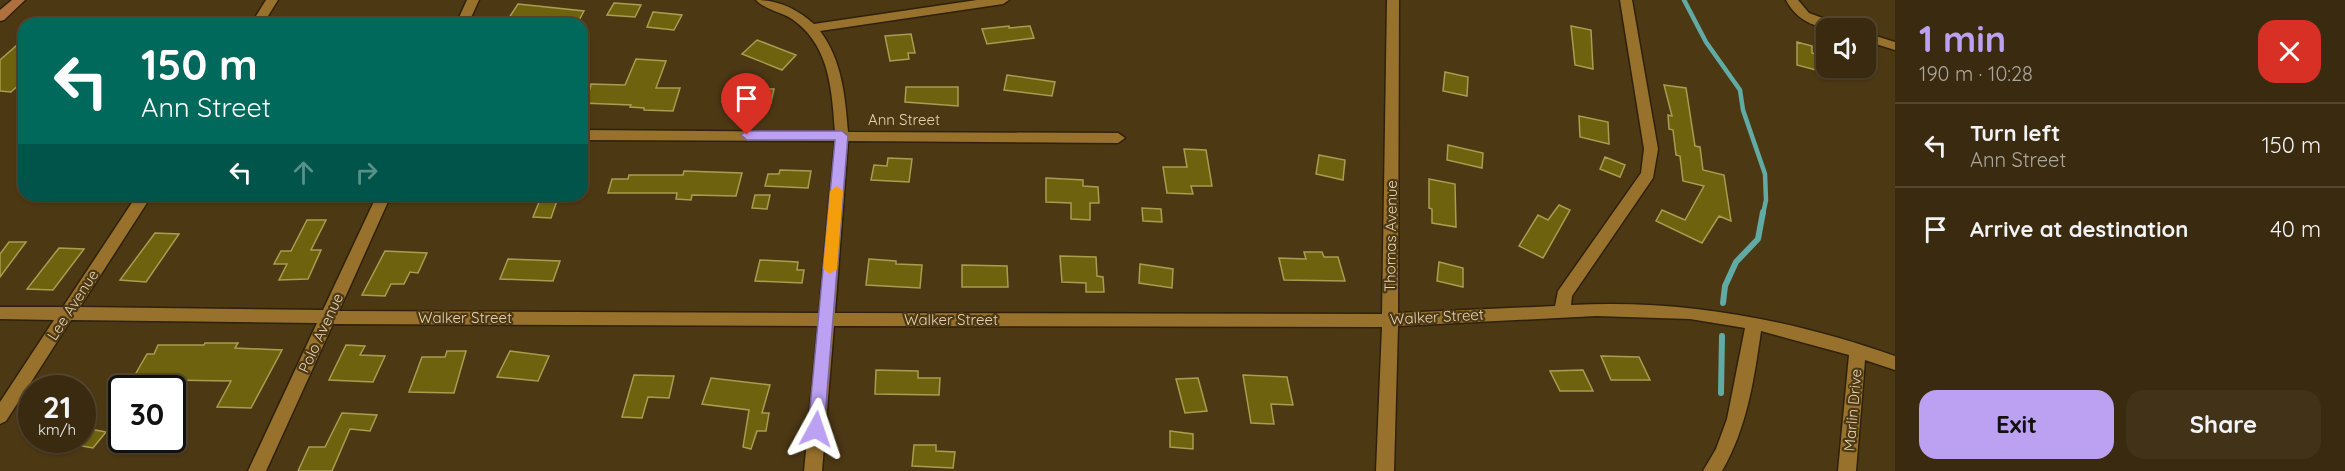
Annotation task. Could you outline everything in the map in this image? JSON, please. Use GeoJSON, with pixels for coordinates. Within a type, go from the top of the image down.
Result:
{"type":"FeatureCollection","features":[{"type":"Feature","properties":{"kind":"main road"},"geometry":{"type":"LineString","coordinates":[[0,17],[19,0]]}},
{"type":"Feature","properties":{"kind":"street"},"geometry":{"type":"LineString","coordinates":[[261,18],[272,0]]}},
{"type":"Feature","properties":{"kind":"street"},"geometry":{"type":"LineString","coordinates":[[465,18],[473,0]]}},
{"type":"Feature","properties":{"kind":"street"},"geometry":{"type":"LineString","coordinates":[[762,0],[793,15],[811,28],[832,61],[837,84],[842,136],[813,471]]}},
{"type":"Feature","properties":{"kind":"street"},"geometry":{"type":"LineString","coordinates":[[811,28],[1003,0]]}},
{"type":"Feature","properties":{"kind":"street","name":"Thomas Avenue"},"geometry":{"type":"LineString","coordinates":[[1385,471],[1390,319],[1393,0]]}},
{"type":"Feature","properties":{"kind":"street"},"geometry":{"type":"LineString","coordinates":[[1562,311],[1564,295],[1648,174],[1651,149],[1626,0]]}},
{"type":"Feature","properties":{"kind":"street"},"geometry":{"type":"LineString","coordinates":[[1792,2],[1816,22]]}},
{"type":"Feature","properties":{"kind":"street"},"geometry":{"type":"LineString","coordinates":[[1876,40],[1895,46]]}},
{"type":"Feature","properties":{"kind":"street","name":"Ann Street"},"geometry":{"type":"LineString","coordinates":[[588,135],[1118,138]]}},
{"type":"Feature","properties":{"kind":"street","name":"Lee Avenue"},"geometry":{"type":"LineString","coordinates":[[0,416],[141,201]]}},
{"type":"Feature","properties":{"kind":"street","name":"Polo Avenue"},"geometry":{"type":"LineString","coordinates":[[257,471],[381,201]]}},
{"type":"Feature","properties":{"kind":"street","name":"Walker Street"},"geometry":{"type":"LineString","coordinates":[[0,313],[328,317],[1353,322],[1596,310],[1690,313],[1754,323],[1858,350],[1895,363]]}},
{"type":"Feature","properties":{"kind":"street"},"geometry":{"type":"LineString","coordinates":[[1712,471],[1733,425],[1742,395],[1754,323]]}},
{"type":"Feature","properties":{"kind":"street","name":"Marlin Drive"},"geometry":{"type":"LineString","coordinates":[[1847,471],[1858,350]]}},
{"type":"Feature","properties":{"kind":"building"},"geometry":{"type":"Polygon","coordinates":[[[614,3],[641,5],[635,17],[607,15],[614,3]]]}},
{"type":"Feature","properties":{"kind":"building"},"geometry":{"type":"Polygon","coordinates":[[[518,4],[584,11],[580,18],[509,18],[518,4]]]}},
{"type":"Feature","properties":{"kind":"building"},"geometry":{"type":"Polygon","coordinates":[[[653,12],[682,15],[674,30],[647,27],[653,12]]]}},
{"type":"Feature","properties":{"kind":"building"},"geometry":{"type":"Polygon","coordinates":[[[1009,26],[1009,28],[1030,26],[1034,38],[987,44],[982,29],[1009,26]]]}},
{"type":"Feature","properties":{"kind":"building"},"geometry":{"type":"Polygon","coordinates":[[[1571,26],[1591,30],[1593,69],[1575,65],[1571,26]]]}},
{"type":"Feature","properties":{"kind":"building"},"geometry":{"type":"Polygon","coordinates":[[[911,34],[915,53],[908,53],[909,59],[890,61],[885,36],[911,34]]]}},
{"type":"Feature","properties":{"kind":"building"},"geometry":{"type":"Polygon","coordinates":[[[757,40],[796,55],[782,70],[742,54],[757,40]]]}},
{"type":"Feature","properties":{"kind":"building"},"geometry":{"type":"Polygon","coordinates":[[[1797,42],[1812,46],[1812,53],[1816,54],[1816,70],[1797,65],[1797,42]]]}},
{"type":"Feature","properties":{"kind":"building"},"geometry":{"type":"Polygon","coordinates":[[[18,44],[18,86],[11,92],[0,91],[0,60],[18,44]]]}},
{"type":"Feature","properties":{"kind":"building"},"geometry":{"type":"Polygon","coordinates":[[[636,59],[666,61],[656,88],[680,88],[673,111],[644,110],[644,108],[630,107],[631,105],[588,103],[588,89],[591,84],[625,85],[636,59]]]}},
{"type":"Feature","properties":{"kind":"building"},"geometry":{"type":"Polygon","coordinates":[[[1445,72],[1468,77],[1467,96],[1443,91],[1445,72]]]}},
{"type":"Feature","properties":{"kind":"building"},"geometry":{"type":"Polygon","coordinates":[[[1007,75],[1055,82],[1052,96],[1004,90],[1007,75]]]}},
{"type":"Feature","properties":{"kind":"building"},"geometry":{"type":"Polygon","coordinates":[[[1664,85],[1686,88],[1695,146],[1700,147],[1703,170],[1724,175],[1731,221],[1719,216],[1702,243],[1656,221],[1662,210],[1685,220],[1704,186],[1683,181],[1680,156],[1676,155],[1673,130],[1669,129],[1668,115],[1672,116],[1664,85]]]}},
{"type":"Feature","properties":{"kind":"building"},"geometry":{"type":"Polygon","coordinates":[[[906,87],[958,87],[958,106],[905,102],[906,87]]]}},
{"type":"Feature","properties":{"kind":"building"},"geometry":{"type":"Polygon","coordinates":[[[725,88],[774,89],[771,103],[722,102],[725,88]]]}},
{"type":"Feature","properties":{"kind":"building"},"geometry":{"type":"Polygon","coordinates":[[[1579,116],[1608,122],[1609,144],[1580,137],[1579,116]]]}},
{"type":"Feature","properties":{"kind":"building"},"geometry":{"type":"Polygon","coordinates":[[[1448,145],[1483,153],[1482,168],[1447,160],[1448,145]]]}},
{"type":"Feature","properties":{"kind":"building"},"geometry":{"type":"Polygon","coordinates":[[[1184,149],[1206,150],[1212,186],[1191,186],[1193,194],[1167,193],[1163,167],[1187,167],[1184,149]]]}},
{"type":"Feature","properties":{"kind":"building"},"geometry":{"type":"Polygon","coordinates":[[[1319,155],[1345,160],[1343,180],[1316,174],[1319,155]]]}},
{"type":"Feature","properties":{"kind":"building"},"geometry":{"type":"Polygon","coordinates":[[[1605,157],[1625,165],[1620,177],[1600,169],[1605,157]]]}},
{"type":"Feature","properties":{"kind":"building"},"geometry":{"type":"Polygon","coordinates":[[[888,158],[912,159],[909,182],[871,180],[874,165],[887,166],[888,158]]]}},
{"type":"Feature","properties":{"kind":"building"},"geometry":{"type":"Polygon","coordinates":[[[780,170],[811,171],[808,188],[765,186],[768,174],[779,174],[780,170]]]}},
{"type":"Feature","properties":{"kind":"building"},"geometry":{"type":"Polygon","coordinates":[[[684,171],[742,173],[736,196],[692,195],[691,200],[676,199],[677,193],[608,193],[612,179],[628,179],[629,175],[683,175],[684,171]]]}},
{"type":"Feature","properties":{"kind":"building"},"geometry":{"type":"Polygon","coordinates":[[[1046,178],[1083,180],[1083,186],[1098,187],[1099,203],[1090,203],[1090,220],[1071,219],[1071,203],[1046,202],[1046,178]]]}},
{"type":"Feature","properties":{"kind":"building"},"geometry":{"type":"Polygon","coordinates":[[[1429,179],[1455,184],[1456,227],[1432,223],[1432,209],[1429,208],[1429,179]]]}},
{"type":"Feature","properties":{"kind":"building"},"geometry":{"type":"Polygon","coordinates":[[[755,195],[770,195],[767,209],[752,208],[755,195]]]}},
{"type":"Feature","properties":{"kind":"building"},"geometry":{"type":"Polygon","coordinates":[[[540,201],[557,201],[551,218],[533,217],[540,201]]]}},
{"type":"Feature","properties":{"kind":"building"},"geometry":{"type":"Polygon","coordinates":[[[1559,205],[1570,210],[1543,258],[1519,246],[1538,215],[1548,220],[1559,205]]]}},
{"type":"Feature","properties":{"kind":"building"},"geometry":{"type":"Polygon","coordinates":[[[1142,208],[1161,209],[1162,222],[1143,221],[1142,208]]]}},
{"type":"Feature","properties":{"kind":"building"},"geometry":{"type":"Polygon","coordinates":[[[307,220],[326,220],[311,250],[321,250],[308,279],[279,280],[287,264],[274,264],[281,251],[291,251],[307,220]]]}},
{"type":"Feature","properties":{"kind":"building"},"geometry":{"type":"Polygon","coordinates":[[[155,233],[179,234],[146,282],[120,280],[155,233]]]}},
{"type":"Feature","properties":{"kind":"building"},"geometry":{"type":"Polygon","coordinates":[[[9,242],[26,242],[0,277],[0,254],[9,242]]]}},
{"type":"Feature","properties":{"kind":"building"},"geometry":{"type":"Polygon","coordinates":[[[59,248],[84,249],[53,290],[27,289],[59,248]]]}},
{"type":"Feature","properties":{"kind":"building"},"geometry":{"type":"Polygon","coordinates":[[[385,251],[427,253],[418,273],[410,272],[404,284],[391,284],[385,296],[362,295],[385,251]]]}},
{"type":"Feature","properties":{"kind":"building"},"geometry":{"type":"Polygon","coordinates":[[[1304,252],[1322,252],[1324,257],[1338,257],[1345,281],[1284,280],[1279,258],[1306,259],[1304,252]]]}},
{"type":"Feature","properties":{"kind":"building"},"geometry":{"type":"Polygon","coordinates":[[[1060,256],[1096,257],[1097,276],[1103,277],[1104,292],[1086,292],[1086,283],[1062,282],[1060,256]]]}},
{"type":"Feature","properties":{"kind":"building"},"geometry":{"type":"Polygon","coordinates":[[[508,259],[560,261],[553,281],[500,279],[508,259]]]}},
{"type":"Feature","properties":{"kind":"building"},"geometry":{"type":"Polygon","coordinates":[[[869,259],[896,261],[896,264],[922,265],[920,288],[866,285],[869,259]]]}},
{"type":"Feature","properties":{"kind":"building"},"geometry":{"type":"Polygon","coordinates":[[[760,260],[798,262],[797,270],[804,270],[802,283],[755,281],[760,260]]]}},
{"type":"Feature","properties":{"kind":"building"},"geometry":{"type":"Polygon","coordinates":[[[1439,262],[1463,268],[1463,287],[1437,281],[1439,262]]]}},
{"type":"Feature","properties":{"kind":"building"},"geometry":{"type":"Polygon","coordinates":[[[1140,264],[1173,269],[1172,288],[1139,283],[1140,264]]]}},
{"type":"Feature","properties":{"kind":"building"},"geometry":{"type":"Polygon","coordinates":[[[962,265],[1007,266],[1008,287],[962,287],[962,265]]]}},
{"type":"Feature","properties":{"kind":"building"},"geometry":{"type":"Polygon","coordinates":[[[205,343],[238,343],[235,348],[282,350],[251,408],[217,407],[231,381],[186,380],[186,375],[135,375],[147,354],[154,354],[158,345],[204,345],[205,343]]]}},
{"type":"Feature","properties":{"kind":"building"},"geometry":{"type":"Polygon","coordinates":[[[346,345],[365,346],[360,355],[385,356],[373,382],[329,380],[346,345]]]}},
{"type":"Feature","properties":{"kind":"building"},"geometry":{"type":"Polygon","coordinates":[[[447,351],[466,351],[454,393],[409,392],[422,357],[445,357],[447,351]]]}},
{"type":"Feature","properties":{"kind":"building"},"geometry":{"type":"Polygon","coordinates":[[[510,351],[549,356],[538,381],[497,377],[510,351]]]}},
{"type":"Feature","properties":{"kind":"building"},"geometry":{"type":"Polygon","coordinates":[[[1601,356],[1639,357],[1650,380],[1611,380],[1601,356]]]}},
{"type":"Feature","properties":{"kind":"building"},"geometry":{"type":"Polygon","coordinates":[[[876,370],[918,371],[918,378],[940,378],[939,395],[875,394],[876,370]]]}},
{"type":"Feature","properties":{"kind":"building"},"geometry":{"type":"Polygon","coordinates":[[[1583,370],[1593,391],[1560,391],[1550,371],[1583,370]]]}},
{"type":"Feature","properties":{"kind":"building"},"geometry":{"type":"Polygon","coordinates":[[[634,375],[674,376],[669,398],[648,397],[642,418],[622,417],[634,375]]]}},
{"type":"Feature","properties":{"kind":"building"},"geometry":{"type":"Polygon","coordinates":[[[1243,375],[1287,377],[1293,405],[1271,404],[1274,424],[1251,423],[1243,375]]]}},
{"type":"Feature","properties":{"kind":"building"},"geometry":{"type":"Polygon","coordinates":[[[711,378],[770,385],[762,413],[769,413],[766,431],[757,431],[751,449],[743,447],[749,410],[702,404],[711,378]]]}},
{"type":"Feature","properties":{"kind":"building"},"geometry":{"type":"Polygon","coordinates":[[[1198,378],[1207,411],[1185,413],[1176,379],[1198,378]]]}},
{"type":"Feature","properties":{"kind":"building"},"geometry":{"type":"Polygon","coordinates":[[[342,413],[377,415],[370,431],[350,429],[332,471],[298,471],[309,447],[325,447],[342,413]]]}},
{"type":"Feature","properties":{"kind":"building"},"geometry":{"type":"Polygon","coordinates":[[[96,430],[106,432],[96,444],[96,430]]]}},
{"type":"Feature","properties":{"kind":"building"},"geometry":{"type":"Polygon","coordinates":[[[1170,431],[1193,434],[1193,449],[1170,447],[1170,431]]]}},
{"type":"Feature","properties":{"kind":"building"},"geometry":{"type":"Polygon","coordinates":[[[914,445],[936,445],[936,451],[955,452],[953,468],[912,466],[914,445]]]}},
{"type":"Feature","properties":{"kind":"waterway"},"geometry":{"type":"LineString","coordinates":[[1684,0],[1706,42],[1740,90],[1743,110],[1765,174],[1766,200],[1763,214]]}},
{"type":"Feature","properties":{"kind":"waterway"},"geometry":{"type":"LineString","coordinates":[[1723,303],[1725,286],[1736,262],[1758,239],[1763,212]]}},
{"type":"Feature","properties":{"kind":"waterway"},"geometry":{"type":"LineString","coordinates":[[1721,393],[1722,336]]}},
{"type":"Feature","properties":{"kind":"slow traffic"},"geometry":{"type":"LineString","coordinates":[[830,269],[837,191]]}},
{"type":"Feature","properties":{"kind":"route"},"geometry":{"type":"LineString","coordinates":[[747,135],[842,136],[816,429]]}}]}
